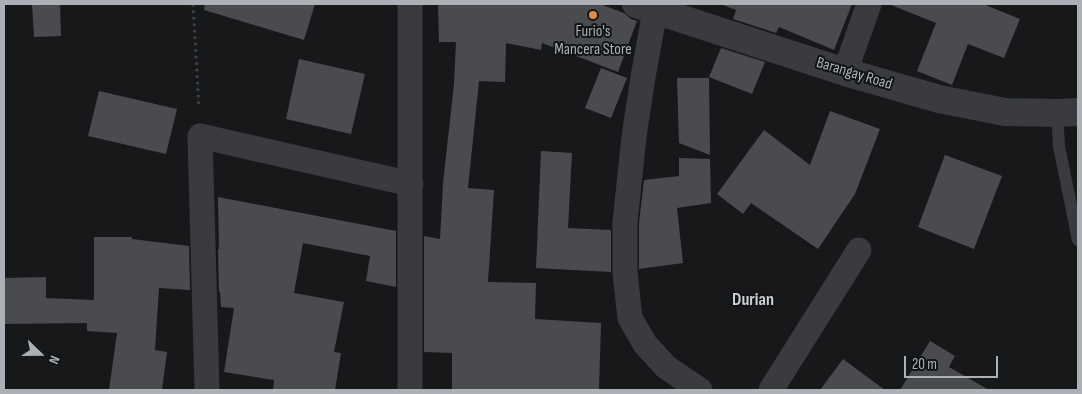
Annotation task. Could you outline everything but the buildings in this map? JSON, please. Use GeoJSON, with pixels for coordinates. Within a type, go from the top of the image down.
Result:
{"type":"FeatureCollection","features":[{"type":"Feature","properties":{"kind":"street"},"geometry":{"type":"LineString","coordinates":[[410,4],[410,390]]}},
{"type":"Feature","properties":{"kind":"street"},"geometry":{"type":"LineString","coordinates":[[845,72],[869,4]]}},
{"type":"Feature","properties":{"kind":"street"},"geometry":{"type":"LineString","coordinates":[[645,7],[643,78],[636,120],[625,222],[625,274],[630,318],[645,344],[666,367],[700,390]]}},
{"type":"Feature","properties":{"kind":"street","name":"Barangay Road"},"geometry":{"type":"LineString","coordinates":[[645,7],[845,72],[939,99],[1006,112],[1068,112]]}},
{"type":"Feature","properties":{"kind":"street"},"geometry":{"type":"LineString","coordinates":[[207,390],[200,136],[411,184]]}},
{"type":"Feature","properties":{"kind":"street"},"geometry":{"type":"LineString","coordinates":[[771,390],[858,250]]}},
{"type":"Feature","properties":{"kind":"lane"},"geometry":{"type":"LineString","coordinates":[[1068,112],[1059,146],[1078,240]]}},
{"type":"Feature","properties":{"kind":"path"},"geometry":{"type":"LineString","coordinates":[[193,4],[200,136]]}},
{"type":"Feature","properties":{"kind":"place","name":"Furio's Mancera Store"},"geometry":{"type":"Point","coordinates":[593,15]}},
{"type":"Feature","properties":{"kind":"district","name":"Durian"},"geometry":{"type":"Point","coordinates":[753,300]}}]}
